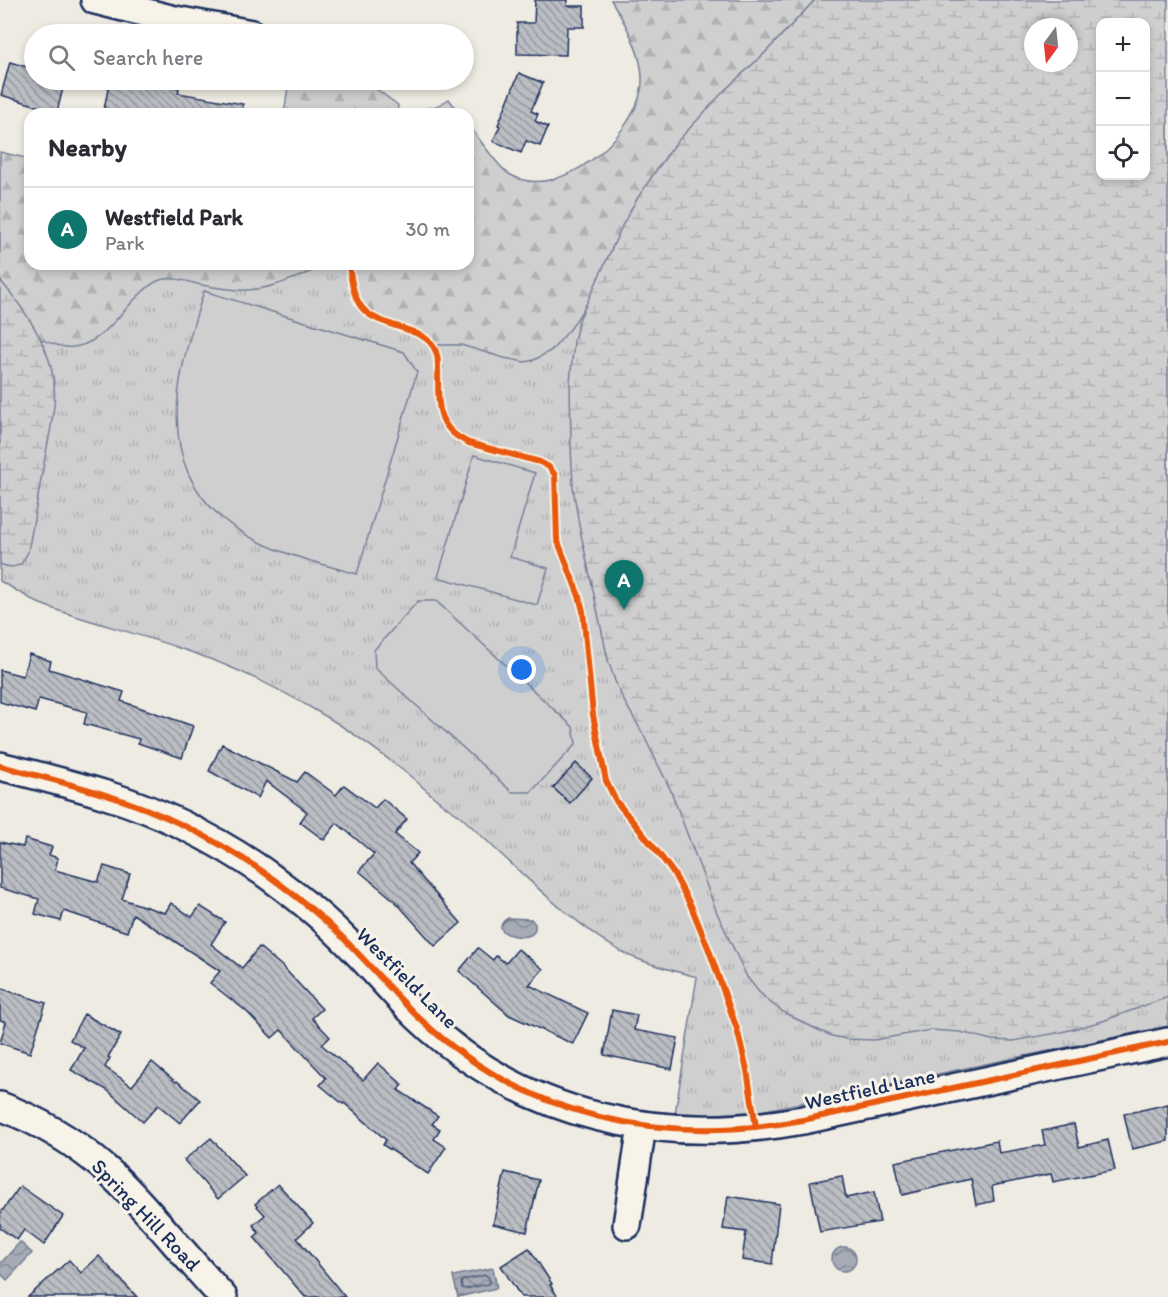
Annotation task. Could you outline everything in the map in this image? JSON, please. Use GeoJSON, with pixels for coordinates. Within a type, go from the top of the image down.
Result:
{"type":"FeatureCollection","features":[{"type":"Feature","properties":{"kind":"street"},"geometry":{"type":"LineString","coordinates":[[94,0],[197,24]]}},
{"type":"Feature","properties":{"kind":"street","name":"Westfield Lane"},"geometry":{"type":"LineString","coordinates":[[0,766],[123,800],[167,818],[226,848],[277,882],[317,913],[420,1020],[449,1044],[477,1064],[517,1086],[563,1107],[589,1115],[668,1129],[712,1130],[756,1127],[792,1122],[1168,1042]]}},
{"type":"Feature","properties":{"kind":"street","name":"Spring Hill Road"},"geometry":{"type":"LineString","coordinates":[[0,1106],[27,1117],[54,1132],[101,1165],[141,1204],[223,1297]]}},
{"type":"Feature","properties":{"kind":"street"},"geometry":{"type":"LineString","coordinates":[[627,1226],[642,1126]]}},
{"type":"Feature","properties":{"kind":"green space"},"geometry":{"type":"Polygon","coordinates":[[[611,0],[815,0],[765,53],[725,90],[623,225],[588,302],[571,328],[552,350],[534,360],[525,362],[461,345],[437,345],[420,333],[381,318],[368,310],[358,294],[353,270],[474,270],[474,132],[504,170],[528,181],[549,180],[570,173],[590,161],[609,145],[624,127],[635,108],[641,90],[641,67],[638,55],[623,20],[611,0]]]}},
{"type":"Feature","properties":{"kind":"green space"},"geometry":{"type":"Polygon","coordinates":[[[815,0],[1168,0],[1168,997],[1103,1021],[1062,1032],[1013,1041],[992,1040],[960,1032],[931,1030],[874,1040],[846,1039],[832,1036],[785,1013],[759,992],[747,977],[717,913],[671,791],[624,701],[608,660],[579,525],[573,487],[571,447],[570,382],[574,341],[579,320],[623,224],[637,199],[677,142],[725,90],[765,53],[815,0]]]}},
{"type":"Feature","properties":{"kind":"green space"},"geometry":{"type":"Polygon","coordinates":[[[288,90],[378,90],[398,105],[398,108],[285,108],[288,90]]]}},
{"type":"Feature","properties":{"kind":"green space"},"geometry":{"type":"Polygon","coordinates":[[[449,99],[456,108],[428,108],[449,99]]]}},
{"type":"Feature","properties":{"kind":"green space"},"geometry":{"type":"Polygon","coordinates":[[[1168,122],[1168,1026],[761,1111],[725,1115],[675,1114],[697,977],[636,959],[600,938],[557,905],[459,815],[410,776],[355,735],[303,703],[268,684],[213,660],[38,603],[0,581],[0,156],[24,242],[24,270],[474,270],[474,266],[619,325],[1083,447],[1168,122]]]}},
{"type":"Feature","properties":{"kind":"green space"},"geometry":{"type":"Polygon","coordinates":[[[0,152],[24,158],[24,270],[315,270],[273,286],[250,290],[201,285],[176,279],[160,280],[153,283],[135,299],[105,331],[77,347],[66,347],[40,339],[0,280],[0,152]]]}},
{"type":"Feature","properties":{"kind":"green space"},"geometry":{"type":"Polygon","coordinates":[[[0,280],[24,312],[44,347],[52,371],[55,392],[28,552],[22,563],[11,567],[0,564],[0,280]]]}},
{"type":"Feature","properties":{"kind":"green space"},"geometry":{"type":"Polygon","coordinates":[[[204,291],[404,352],[417,372],[357,574],[288,554],[239,531],[218,514],[201,495],[189,474],[181,451],[177,426],[178,399],[186,350],[204,291]]]}},
{"type":"Feature","properties":{"kind":"green space"},"geometry":{"type":"Polygon","coordinates":[[[474,455],[535,473],[510,557],[548,568],[537,605],[438,577],[474,455]]]}},
{"type":"Feature","properties":{"kind":"green space"},"geometry":{"type":"Polygon","coordinates":[[[418,601],[436,601],[573,727],[576,744],[531,792],[512,792],[375,668],[374,650],[418,601]]]}},
{"type":"Feature","properties":{"kind":"water"},"geometry":{"type":"Polygon","coordinates":[[[508,918],[531,919],[535,924],[535,931],[529,936],[522,937],[504,932],[501,928],[502,923],[508,918]]]}},
{"type":"Feature","properties":{"kind":"water"},"geometry":{"type":"Polygon","coordinates":[[[20,1242],[32,1253],[7,1280],[0,1273],[0,1264],[20,1242]]]}},
{"type":"Feature","properties":{"kind":"water"},"geometry":{"type":"Polygon","coordinates":[[[844,1247],[853,1250],[856,1259],[853,1268],[844,1271],[835,1268],[832,1259],[835,1250],[844,1247]]]}},
{"type":"Feature","properties":{"kind":"water"},"geometry":{"type":"Polygon","coordinates":[[[493,1268],[497,1288],[458,1297],[453,1276],[493,1268]]]}},
{"type":"Feature","properties":{"kind":"building"},"geometry":{"type":"Polygon","coordinates":[[[535,0],[568,0],[567,6],[584,6],[584,27],[567,27],[566,55],[517,54],[517,23],[534,23],[535,0]]]}},
{"type":"Feature","properties":{"kind":"building"},"geometry":{"type":"Polygon","coordinates":[[[10,62],[24,66],[24,90],[62,90],[58,108],[44,108],[1,95],[10,62]]]}},
{"type":"Feature","properties":{"kind":"building"},"geometry":{"type":"Polygon","coordinates":[[[519,73],[543,83],[531,111],[538,114],[535,121],[548,127],[540,146],[526,141],[521,153],[493,141],[519,73]]]}},
{"type":"Feature","properties":{"kind":"building"},"geometry":{"type":"Polygon","coordinates":[[[108,90],[179,90],[178,93],[243,104],[243,108],[104,108],[108,90]]]}},
{"type":"Feature","properties":{"kind":"building"},"geometry":{"type":"Polygon","coordinates":[[[29,654],[51,661],[49,669],[124,692],[121,701],[193,726],[182,758],[138,743],[139,739],[84,724],[87,712],[39,699],[35,712],[0,702],[0,670],[23,676],[29,654]]]}},
{"type":"Feature","properties":{"kind":"building"},"geometry":{"type":"Polygon","coordinates":[[[222,744],[297,782],[305,772],[336,795],[344,785],[375,808],[383,799],[407,819],[395,834],[418,853],[409,863],[461,923],[435,946],[395,901],[359,871],[374,854],[337,823],[324,840],[300,822],[307,812],[266,781],[258,798],[209,771],[222,744]]]}},
{"type":"Feature","properties":{"kind":"building"},"geometry":{"type":"Polygon","coordinates":[[[576,763],[592,778],[570,803],[553,788],[576,763]]]}},
{"type":"Feature","properties":{"kind":"building"},"geometry":{"type":"Polygon","coordinates":[[[25,839],[52,847],[49,855],[58,858],[55,870],[98,882],[104,866],[130,874],[122,899],[165,913],[171,903],[192,917],[200,906],[225,922],[211,944],[242,968],[259,947],[283,967],[322,1009],[312,1018],[330,1037],[322,1045],[363,1080],[378,1063],[403,1085],[398,1090],[438,1116],[432,1124],[440,1129],[434,1139],[446,1147],[428,1174],[383,1145],[386,1140],[320,1085],[326,1078],[281,1030],[272,1038],[246,1011],[210,983],[220,971],[133,914],[127,932],[64,911],[61,921],[35,914],[39,899],[0,888],[0,842],[23,847],[25,839]]]}},
{"type":"Feature","properties":{"kind":"building"},"geometry":{"type":"Polygon","coordinates":[[[478,948],[493,960],[496,956],[506,963],[518,949],[543,969],[529,985],[588,1013],[573,1044],[509,1015],[459,971],[478,948]]]}},
{"type":"Feature","properties":{"kind":"building"},"geometry":{"type":"Polygon","coordinates":[[[0,988],[46,1003],[30,1053],[0,1043],[6,1022],[0,1020],[0,988]]]}},
{"type":"Feature","properties":{"kind":"building"},"geometry":{"type":"Polygon","coordinates":[[[612,1010],[637,1015],[634,1030],[678,1038],[672,1069],[604,1055],[612,1010]]]}},
{"type":"Feature","properties":{"kind":"building"},"geometry":{"type":"Polygon","coordinates":[[[84,1014],[121,1035],[105,1067],[132,1086],[152,1062],[200,1100],[180,1123],[158,1105],[143,1122],[107,1090],[71,1070],[84,1048],[70,1040],[84,1014]]]}},
{"type":"Feature","properties":{"kind":"building"},"geometry":{"type":"Polygon","coordinates":[[[1168,1104],[1168,1141],[1132,1149],[1124,1114],[1168,1104]]]}},
{"type":"Feature","properties":{"kind":"building"},"geometry":{"type":"Polygon","coordinates":[[[1074,1124],[1079,1147],[1108,1140],[1115,1170],[1053,1182],[1051,1174],[992,1186],[994,1201],[976,1205],[971,1179],[902,1195],[895,1162],[997,1141],[999,1153],[1045,1145],[1042,1131],[1074,1124]]]}},
{"type":"Feature","properties":{"kind":"building"},"geometry":{"type":"Polygon","coordinates":[[[211,1138],[245,1176],[218,1199],[184,1160],[211,1138]]]}},
{"type":"Feature","properties":{"kind":"building"},"geometry":{"type":"Polygon","coordinates":[[[505,1172],[539,1180],[527,1232],[493,1224],[505,1172]]]}},
{"type":"Feature","properties":{"kind":"building"},"geometry":{"type":"Polygon","coordinates":[[[842,1176],[846,1198],[874,1192],[880,1222],[820,1232],[810,1182],[842,1176]]]}},
{"type":"Feature","properties":{"kind":"building"},"geometry":{"type":"Polygon","coordinates":[[[278,1184],[313,1223],[297,1238],[345,1297],[305,1297],[254,1237],[259,1233],[253,1225],[265,1215],[255,1204],[278,1184]]]}},
{"type":"Feature","properties":{"kind":"building"},"geometry":{"type":"Polygon","coordinates":[[[20,1186],[63,1216],[44,1245],[24,1230],[17,1240],[0,1228],[0,1214],[20,1186]]]}},
{"type":"Feature","properties":{"kind":"building"},"geometry":{"type":"Polygon","coordinates":[[[728,1196],[779,1204],[772,1264],[742,1260],[746,1232],[723,1229],[728,1196]]]}},
{"type":"Feature","properties":{"kind":"building"},"geometry":{"type":"Polygon","coordinates":[[[529,1248],[558,1297],[521,1297],[501,1266],[529,1248]]]}},
{"type":"Feature","properties":{"kind":"building"},"geometry":{"type":"Polygon","coordinates":[[[99,1256],[137,1297],[28,1297],[69,1260],[81,1273],[99,1256]]]}},
{"type":"Feature","properties":{"kind":"cycle path"},"geometry":{"type":"LineString","coordinates":[[350,270],[355,294],[365,311],[383,322],[421,335],[435,349],[438,360],[440,412],[449,429],[457,437],[469,443],[540,462],[549,467],[555,475],[557,539],[583,611],[593,715],[606,781],[616,801],[674,874],[691,906],[737,1029],[747,1070],[756,1127]]}},
{"type":"Feature","properties":{"kind":"cycle path"},"geometry":{"type":"LineString","coordinates":[[0,766],[127,802],[168,818],[226,848],[272,879],[322,918],[419,1018],[460,1052],[504,1080],[550,1102],[598,1117],[648,1126],[699,1129],[750,1127],[803,1120],[1168,1042]]}},
{"type":"Feature","properties":{"kind":"place","name":"Westfield Park"},"geometry":{"type":"Point","coordinates":[624,610]}}]}
